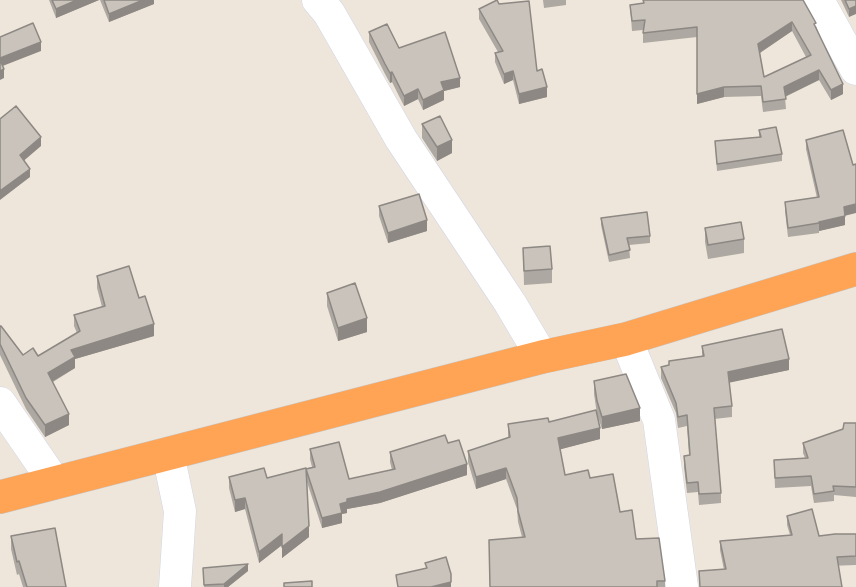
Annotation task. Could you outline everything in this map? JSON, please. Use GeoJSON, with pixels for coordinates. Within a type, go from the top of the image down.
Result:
{"type":"FeatureCollection","features":[{"type":"Feature","properties":{"kind":"highway"},"geometry":{"type":"LineString","coordinates":[[0,497],[542,357],[626,339],[856,269]]}},
{"type":"Feature","properties":{"kind":"street"},"geometry":{"type":"LineString","coordinates":[[318,0],[329,14],[401,139],[510,303],[542,357]]}},
{"type":"Feature","properties":{"kind":"street"},"geometry":{"type":"LineString","coordinates":[[818,0],[856,69]]}},
{"type":"Feature","properties":{"kind":"street"},"geometry":{"type":"LineString","coordinates":[[626,339],[659,420],[682,587]]}},
{"type":"Feature","properties":{"kind":"street"},"geometry":{"type":"LineString","coordinates":[[0,403],[56,483]]}},
{"type":"Feature","properties":{"kind":"street"},"geometry":{"type":"LineString","coordinates":[[168,454],[180,510],[176,587]]}},
{"type":"Feature","properties":{"kind":"building"},"geometry":{"type":"Polygon","coordinates":[[[52,0],[77,0],[56,9],[52,0]]]}},
{"type":"Feature","properties":{"kind":"building"},"geometry":{"type":"Polygon","coordinates":[[[104,0],[143,0],[109,14],[104,0]]]}},
{"type":"Feature","properties":{"kind":"building"},"geometry":{"type":"Polygon","coordinates":[[[497,0],[499,4],[529,1],[537,71],[542,69],[547,87],[519,94],[513,71],[504,74],[495,53],[503,51],[479,9],[497,0]]]}},
{"type":"Feature","properties":{"kind":"building"},"geometry":{"type":"Polygon","coordinates":[[[643,0],[803,0],[816,23],[814,24],[843,84],[831,90],[819,70],[784,87],[786,99],[763,102],[761,86],[724,87],[697,94],[697,27],[643,33],[645,20],[632,21],[630,5],[644,3],[643,0]],[[792,22],[758,44],[764,77],[811,55],[792,22]]]}},
{"type":"Feature","properties":{"kind":"building"},"geometry":{"type":"Polygon","coordinates":[[[845,0],[856,0],[856,6],[849,9],[845,0]]]}},
{"type":"Feature","properties":{"kind":"building"},"geometry":{"type":"Polygon","coordinates":[[[33,23],[41,42],[0,58],[0,37],[33,23]]]}},
{"type":"Feature","properties":{"kind":"building"},"geometry":{"type":"Polygon","coordinates":[[[387,24],[399,48],[445,32],[460,78],[441,82],[444,90],[423,100],[418,89],[404,96],[369,32],[387,24]]]}},
{"type":"Feature","properties":{"kind":"building"},"geometry":{"type":"Polygon","coordinates":[[[16,106],[41,137],[20,155],[30,169],[0,191],[0,119],[16,106]]]}},
{"type":"Feature","properties":{"kind":"building"},"geometry":{"type":"Polygon","coordinates":[[[440,116],[452,140],[437,147],[422,124],[440,116]]]}},
{"type":"Feature","properties":{"kind":"building"},"geometry":{"type":"Polygon","coordinates":[[[776,127],[782,154],[717,164],[715,141],[761,137],[759,130],[776,127]]]}},
{"type":"Feature","properties":{"kind":"building"},"geometry":{"type":"Polygon","coordinates":[[[843,130],[853,165],[856,164],[856,204],[844,207],[845,216],[788,228],[785,202],[819,197],[806,140],[843,130]]]}},
{"type":"Feature","properties":{"kind":"building"},"geometry":{"type":"Polygon","coordinates":[[[419,194],[427,220],[388,233],[379,206],[419,194]]]}},
{"type":"Feature","properties":{"kind":"building"},"geometry":{"type":"Polygon","coordinates":[[[647,212],[650,236],[627,238],[630,250],[609,255],[601,218],[647,212]]]}},
{"type":"Feature","properties":{"kind":"building"},"geometry":{"type":"Polygon","coordinates":[[[741,222],[744,239],[708,245],[705,228],[741,222]]]}},
{"type":"Feature","properties":{"kind":"building"},"geometry":{"type":"Polygon","coordinates":[[[550,246],[552,269],[524,271],[523,248],[550,246]]]}},
{"type":"Feature","properties":{"kind":"building"},"geometry":{"type":"Polygon","coordinates":[[[129,266],[139,298],[145,296],[154,324],[71,350],[75,357],[48,373],[69,414],[45,425],[26,398],[0,344],[0,326],[23,355],[33,348],[38,356],[80,331],[74,315],[105,306],[97,276],[129,266]]]}},
{"type":"Feature","properties":{"kind":"building"},"geometry":{"type":"Polygon","coordinates":[[[355,283],[367,318],[338,328],[327,293],[355,283]]]}},
{"type":"Feature","properties":{"kind":"building"},"geometry":{"type":"Polygon","coordinates":[[[782,329],[789,359],[728,372],[732,406],[714,408],[721,493],[699,494],[698,482],[687,483],[684,456],[690,455],[687,415],[678,417],[676,403],[661,367],[669,365],[669,361],[704,356],[702,346],[782,329]]]}},
{"type":"Feature","properties":{"kind":"building"},"geometry":{"type":"Polygon","coordinates":[[[626,374],[640,408],[602,417],[594,381],[626,374]]]}},
{"type":"Feature","properties":{"kind":"building"},"geometry":{"type":"Polygon","coordinates":[[[596,410],[600,428],[558,438],[565,475],[588,470],[590,478],[613,474],[620,512],[632,510],[636,539],[659,538],[665,581],[657,581],[657,587],[490,587],[489,540],[525,537],[517,498],[506,468],[476,477],[468,451],[510,437],[508,424],[548,418],[549,422],[596,410]]]}},
{"type":"Feature","properties":{"kind":"building"},"geometry":{"type":"Polygon","coordinates":[[[844,423],[856,423],[856,487],[833,486],[834,491],[814,494],[811,476],[775,478],[774,460],[808,458],[803,443],[843,429],[844,423]]]}},
{"type":"Feature","properties":{"kind":"building"},"geometry":{"type":"Polygon","coordinates":[[[445,435],[448,443],[459,440],[467,464],[380,492],[347,499],[347,502],[340,504],[342,513],[322,518],[306,469],[315,467],[310,449],[339,442],[349,479],[395,469],[390,452],[445,435]]]}},
{"type":"Feature","properties":{"kind":"building"},"geometry":{"type":"Polygon","coordinates":[[[264,468],[267,478],[306,468],[309,526],[282,547],[282,534],[259,552],[245,498],[235,500],[229,477],[264,468]]]}},
{"type":"Feature","properties":{"kind":"building"},"geometry":{"type":"Polygon","coordinates":[[[812,509],[819,536],[856,534],[856,556],[837,557],[842,587],[700,587],[699,571],[726,569],[720,541],[792,535],[787,516],[812,509]]]}},
{"type":"Feature","properties":{"kind":"building"},"geometry":{"type":"Polygon","coordinates":[[[55,528],[66,587],[27,587],[19,561],[17,562],[11,536],[55,528]]]}},
{"type":"Feature","properties":{"kind":"building"},"geometry":{"type":"Polygon","coordinates":[[[446,557],[451,582],[431,587],[398,587],[396,575],[427,568],[425,563],[446,557]]]}},
{"type":"Feature","properties":{"kind":"building"},"geometry":{"type":"Polygon","coordinates":[[[248,564],[224,584],[204,585],[203,568],[248,564]]]}},
{"type":"Feature","properties":{"kind":"building"},"geometry":{"type":"Polygon","coordinates":[[[312,581],[312,587],[284,587],[284,583],[312,581]]]}}]}
